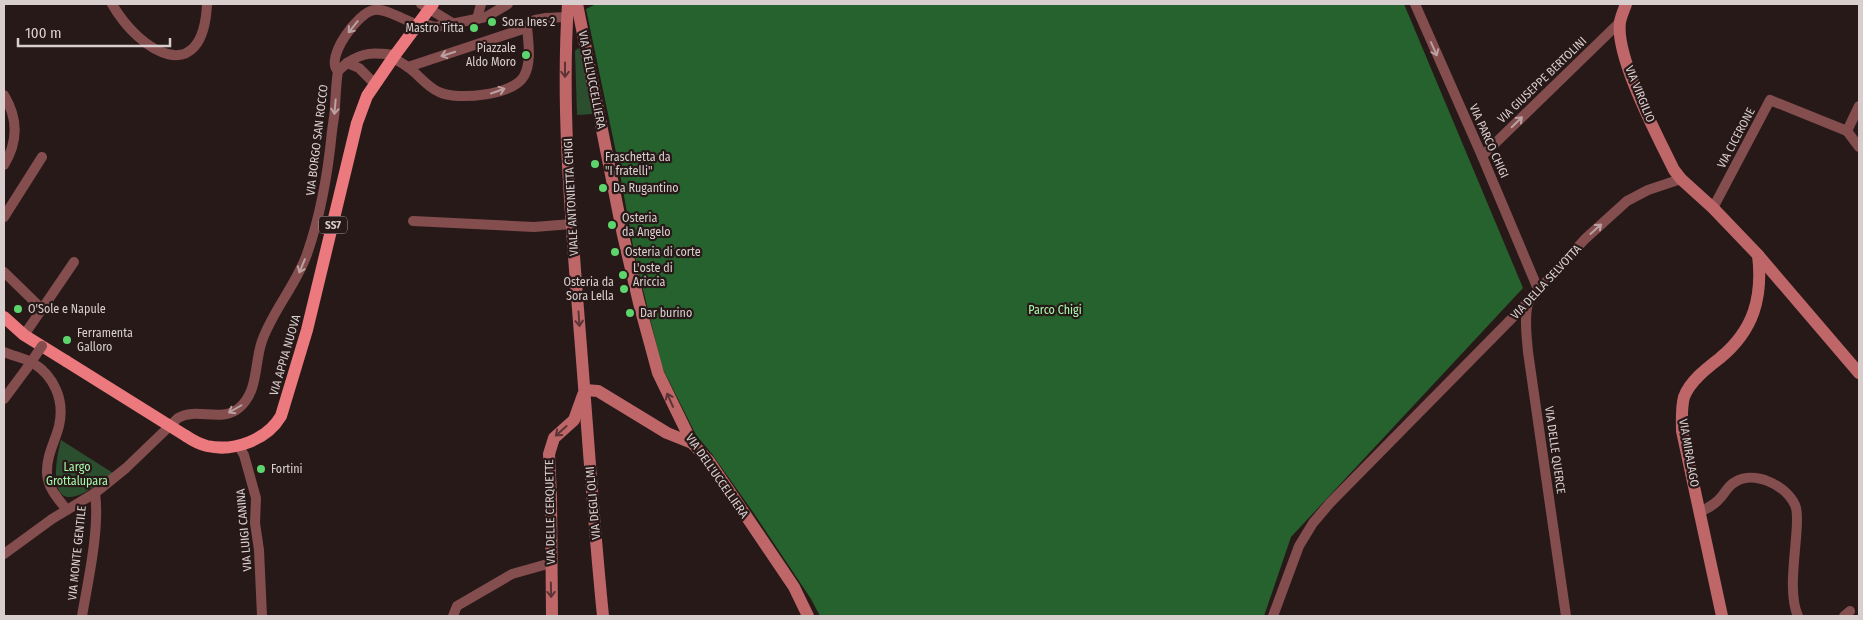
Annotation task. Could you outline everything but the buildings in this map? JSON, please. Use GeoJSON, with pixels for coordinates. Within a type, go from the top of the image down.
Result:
{"type":"FeatureCollection","features":[{"type":"Feature","properties":{"kind":"main road","name":"VIA APPIA NUOVA"},"geometry":{"type":"LineString","coordinates":[[4,317],[24,335],[197,443],[222,447],[255,440],[266,434],[274,427],[284,410],[307,330],[357,123],[367,96],[374,83],[433,4]]}},
{"type":"Feature","properties":{"kind":"street"},"geometry":{"type":"LineString","coordinates":[[112,4],[137,36],[156,50],[171,55],[186,52],[199,40],[207,4]]}},
{"type":"Feature","properties":{"kind":"street"},"geometry":{"type":"LineString","coordinates":[[421,4],[454,24]]}},
{"type":"Feature","properties":{"kind":"street"},"geometry":{"type":"LineString","coordinates":[[477,19],[481,4]]}},
{"type":"Feature","properties":{"kind":"street"},"geometry":{"type":"LineString","coordinates":[[428,26],[436,27],[477,19],[492,14],[508,4]]}},
{"type":"Feature","properties":{"kind":"street","name":"VIALE ANTONIETTA CHIGI"},"geometry":{"type":"LineString","coordinates":[[568,4],[565,70],[572,224],[585,390]]}},
{"type":"Feature","properties":{"kind":"street","name":"VIA DELL'UCCELLIERA"},"geometry":{"type":"LineString","coordinates":[[577,4],[638,303],[658,373],[692,444],[708,461],[794,587],[808,616]]}},
{"type":"Feature","properties":{"kind":"street","name":"VIA PARCO CHIGI"},"geometry":{"type":"LineString","coordinates":[[1415,4],[1538,289]]}},
{"type":"Feature","properties":{"kind":"street","name":"VIA VIRGILIO"},"geometry":{"type":"LineString","coordinates":[[1626,4],[1620,22],[1623,46],[1635,86],[1674,170],[1681,178]]}},
{"type":"Feature","properties":{"kind":"street","name":"VIA BORGO SAN ROCCO"},"geometry":{"type":"LineString","coordinates":[[338,71],[334,68],[334,63],[339,47],[354,24],[364,15],[374,10],[381,10],[411,22]]}},
{"type":"Feature","properties":{"kind":"street"},"geometry":{"type":"LineString","coordinates":[[408,66],[527,26],[535,20],[567,17]]}},
{"type":"Feature","properties":{"kind":"street","name":"VIA GIUSEPPE BERTOLINI"},"geometry":{"type":"LineString","coordinates":[[1482,156],[1620,22]]}},
{"type":"Feature","properties":{"kind":"street"},"geometry":{"type":"LineString","coordinates":[[394,57],[408,66],[432,89],[440,93],[451,96],[486,95],[520,81],[524,76],[528,61],[527,26]]}},
{"type":"Feature","properties":{"kind":"street"},"geometry":{"type":"LineString","coordinates":[[566,50],[571,42],[579,40],[586,46]]}},
{"type":"Feature","properties":{"kind":"street","name":"VIA BORGO SAN ROCCO"},"geometry":{"type":"LineString","coordinates":[[94,493],[126,468],[176,420],[189,413],[217,414],[234,412],[245,402],[252,389],[256,361],[262,339],[301,269],[318,218],[330,156],[338,71],[362,54],[369,53],[394,57]]}},
{"type":"Feature","properties":{"kind":"street"},"geometry":{"type":"LineString","coordinates":[[347,63],[359,68],[374,83]]}},
{"type":"Feature","properties":{"kind":"street"},"geometry":{"type":"LineString","coordinates":[[4,95],[14,117],[15,134],[11,152],[4,164]]}},
{"type":"Feature","properties":{"kind":"street","name":"VIA CICERONE"},"geometry":{"type":"LineString","coordinates":[[1713,208],[1770,100],[1847,131]]}},
{"type":"Feature","properties":{"kind":"street"},"geometry":{"type":"LineString","coordinates":[[1859,106],[1847,131],[1859,147]]}},
{"type":"Feature","properties":{"kind":"street"},"geometry":{"type":"LineString","coordinates":[[4,217],[42,157]]}},
{"type":"Feature","properties":{"kind":"street"},"geometry":{"type":"LineString","coordinates":[[1681,178],[1758,255],[1859,373]]}},
{"type":"Feature","properties":{"kind":"street","name":"VIA DELLA SELVOTTA"},"geometry":{"type":"LineString","coordinates":[[1273,616],[1299,546],[1313,523],[1330,503],[1522,308],[1585,239],[1627,201],[1648,190],[1681,178]]}},
{"type":"Feature","properties":{"kind":"street"},"geometry":{"type":"LineString","coordinates":[[412,221],[534,227],[572,224]]}},
{"type":"Feature","properties":{"kind":"street","name":"VIA MIRALAGO"},"geometry":{"type":"LineString","coordinates":[[1722,616],[1682,431],[1683,401],[1692,384],[1731,348],[1747,327],[1753,315],[1761,277],[1758,255]]}},
{"type":"Feature","properties":{"kind":"street"},"geometry":{"type":"LineString","coordinates":[[24,335],[74,262]]}},
{"type":"Feature","properties":{"kind":"street"},"geometry":{"type":"LineString","coordinates":[[4,272],[42,310]]}},
{"type":"Feature","properties":{"kind":"street","name":"VIA DELLE QUERCE"},"geometry":{"type":"LineString","coordinates":[[1538,289],[1528,304],[1528,352],[1566,616]]}},
{"type":"Feature","properties":{"kind":"street"},"geometry":{"type":"LineString","coordinates":[[4,399],[42,346]]}},
{"type":"Feature","properties":{"kind":"street"},"geometry":{"type":"LineString","coordinates":[[4,352],[33,363],[47,373],[54,383],[58,396],[60,423],[47,462],[47,476],[51,488],[67,510]]}},
{"type":"Feature","properties":{"kind":"street"},"geometry":{"type":"LineString","coordinates":[[585,390],[598,391],[639,414],[667,433],[692,444]]}},
{"type":"Feature","properties":{"kind":"street","name":"VIA DELLE CERQUETTE"},"geometry":{"type":"LineString","coordinates":[[552,616],[549,454],[554,438],[574,420],[585,390]]}},
{"type":"Feature","properties":{"kind":"street","name":"VIA DEGLI OLMI"},"geometry":{"type":"LineString","coordinates":[[585,390],[593,513],[603,616]]}},
{"type":"Feature","properties":{"kind":"street","name":"VIA LUIGI CANINA"},"geometry":{"type":"LineString","coordinates":[[238,444],[244,455],[256,498],[255,523],[259,550],[262,616]]}},
{"type":"Feature","properties":{"kind":"street"},"geometry":{"type":"LineString","coordinates":[[1700,512],[1716,502],[1734,482],[1747,478],[1757,478],[1769,482],[1791,499],[1796,508],[1798,520],[1793,596],[1798,616]]}},
{"type":"Feature","properties":{"kind":"street"},"geometry":{"type":"LineString","coordinates":[[4,554],[52,519],[94,493]]}},
{"type":"Feature","properties":{"kind":"street","name":"VIA MONTE GENTILE"},"geometry":{"type":"LineString","coordinates":[[82,616],[96,519],[94,493]]}},
{"type":"Feature","properties":{"kind":"street"},"geometry":{"type":"LineString","coordinates":[[453,616],[458,606],[512,574],[551,563]]}},
{"type":"Feature","properties":{"kind":"green space","name":"Parco Chigi"},"geometry":{"type":"Polygon","coordinates":[[[596,4],[1404,4],[1523,288],[1291,537],[1264,616],[820,616],[811,599],[753,512],[712,454],[696,435],[662,367],[635,257],[617,157],[586,9],[596,4]]]}},
{"type":"Feature","properties":{"kind":"green space"},"geometry":{"type":"Polygon","coordinates":[[[578,48],[580,50],[593,114],[577,115],[575,51],[578,48]]]}},
{"type":"Feature","properties":{"kind":"green space","name":"Largo Grottalupara"},"geometry":{"type":"Polygon","coordinates":[[[61,440],[113,473],[91,489],[76,496],[67,497],[61,493],[57,486],[56,477],[61,440]]]}},
{"type":"Feature","properties":{"kind":"place","name":"Sora Ines 2"},"geometry":{"type":"Point","coordinates":[492,22]}},
{"type":"Feature","properties":{"kind":"place","name":"Mastro Titta"},"geometry":{"type":"Point","coordinates":[474,28]}},
{"type":"Feature","properties":{"kind":"place","name":"Piazzale Aldo Moro"},"geometry":{"type":"Point","coordinates":[526,55]}},
{"type":"Feature","properties":{"kind":"place","name":"Fraschetta da \"I fratelli\""},"geometry":{"type":"Point","coordinates":[595,164]}},
{"type":"Feature","properties":{"kind":"place","name":"Da Rugantino"},"geometry":{"type":"Point","coordinates":[603,188]}},
{"type":"Feature","properties":{"kind":"place","name":"Osteria da Angelo"},"geometry":{"type":"Point","coordinates":[612,225]}},
{"type":"Feature","properties":{"kind":"place","name":"Osteria di corte"},"geometry":{"type":"Point","coordinates":[615,252]}},
{"type":"Feature","properties":{"kind":"place","name":"L'oste di Ariccia"},"geometry":{"type":"Point","coordinates":[623,275]}},
{"type":"Feature","properties":{"kind":"place","name":"Osteria da Sora Lella"},"geometry":{"type":"Point","coordinates":[624,289]}},
{"type":"Feature","properties":{"kind":"place","name":"O'Sole e Napule"},"geometry":{"type":"Point","coordinates":[18,309]}},
{"type":"Feature","properties":{"kind":"place","name":"Dar burino"},"geometry":{"type":"Point","coordinates":[630,313]}},
{"type":"Feature","properties":{"kind":"place","name":"Ferramenta Galloro"},"geometry":{"type":"Point","coordinates":[67,340]}},
{"type":"Feature","properties":{"kind":"place","name":"Fortini"},"geometry":{"type":"Point","coordinates":[261,469]}}]}
